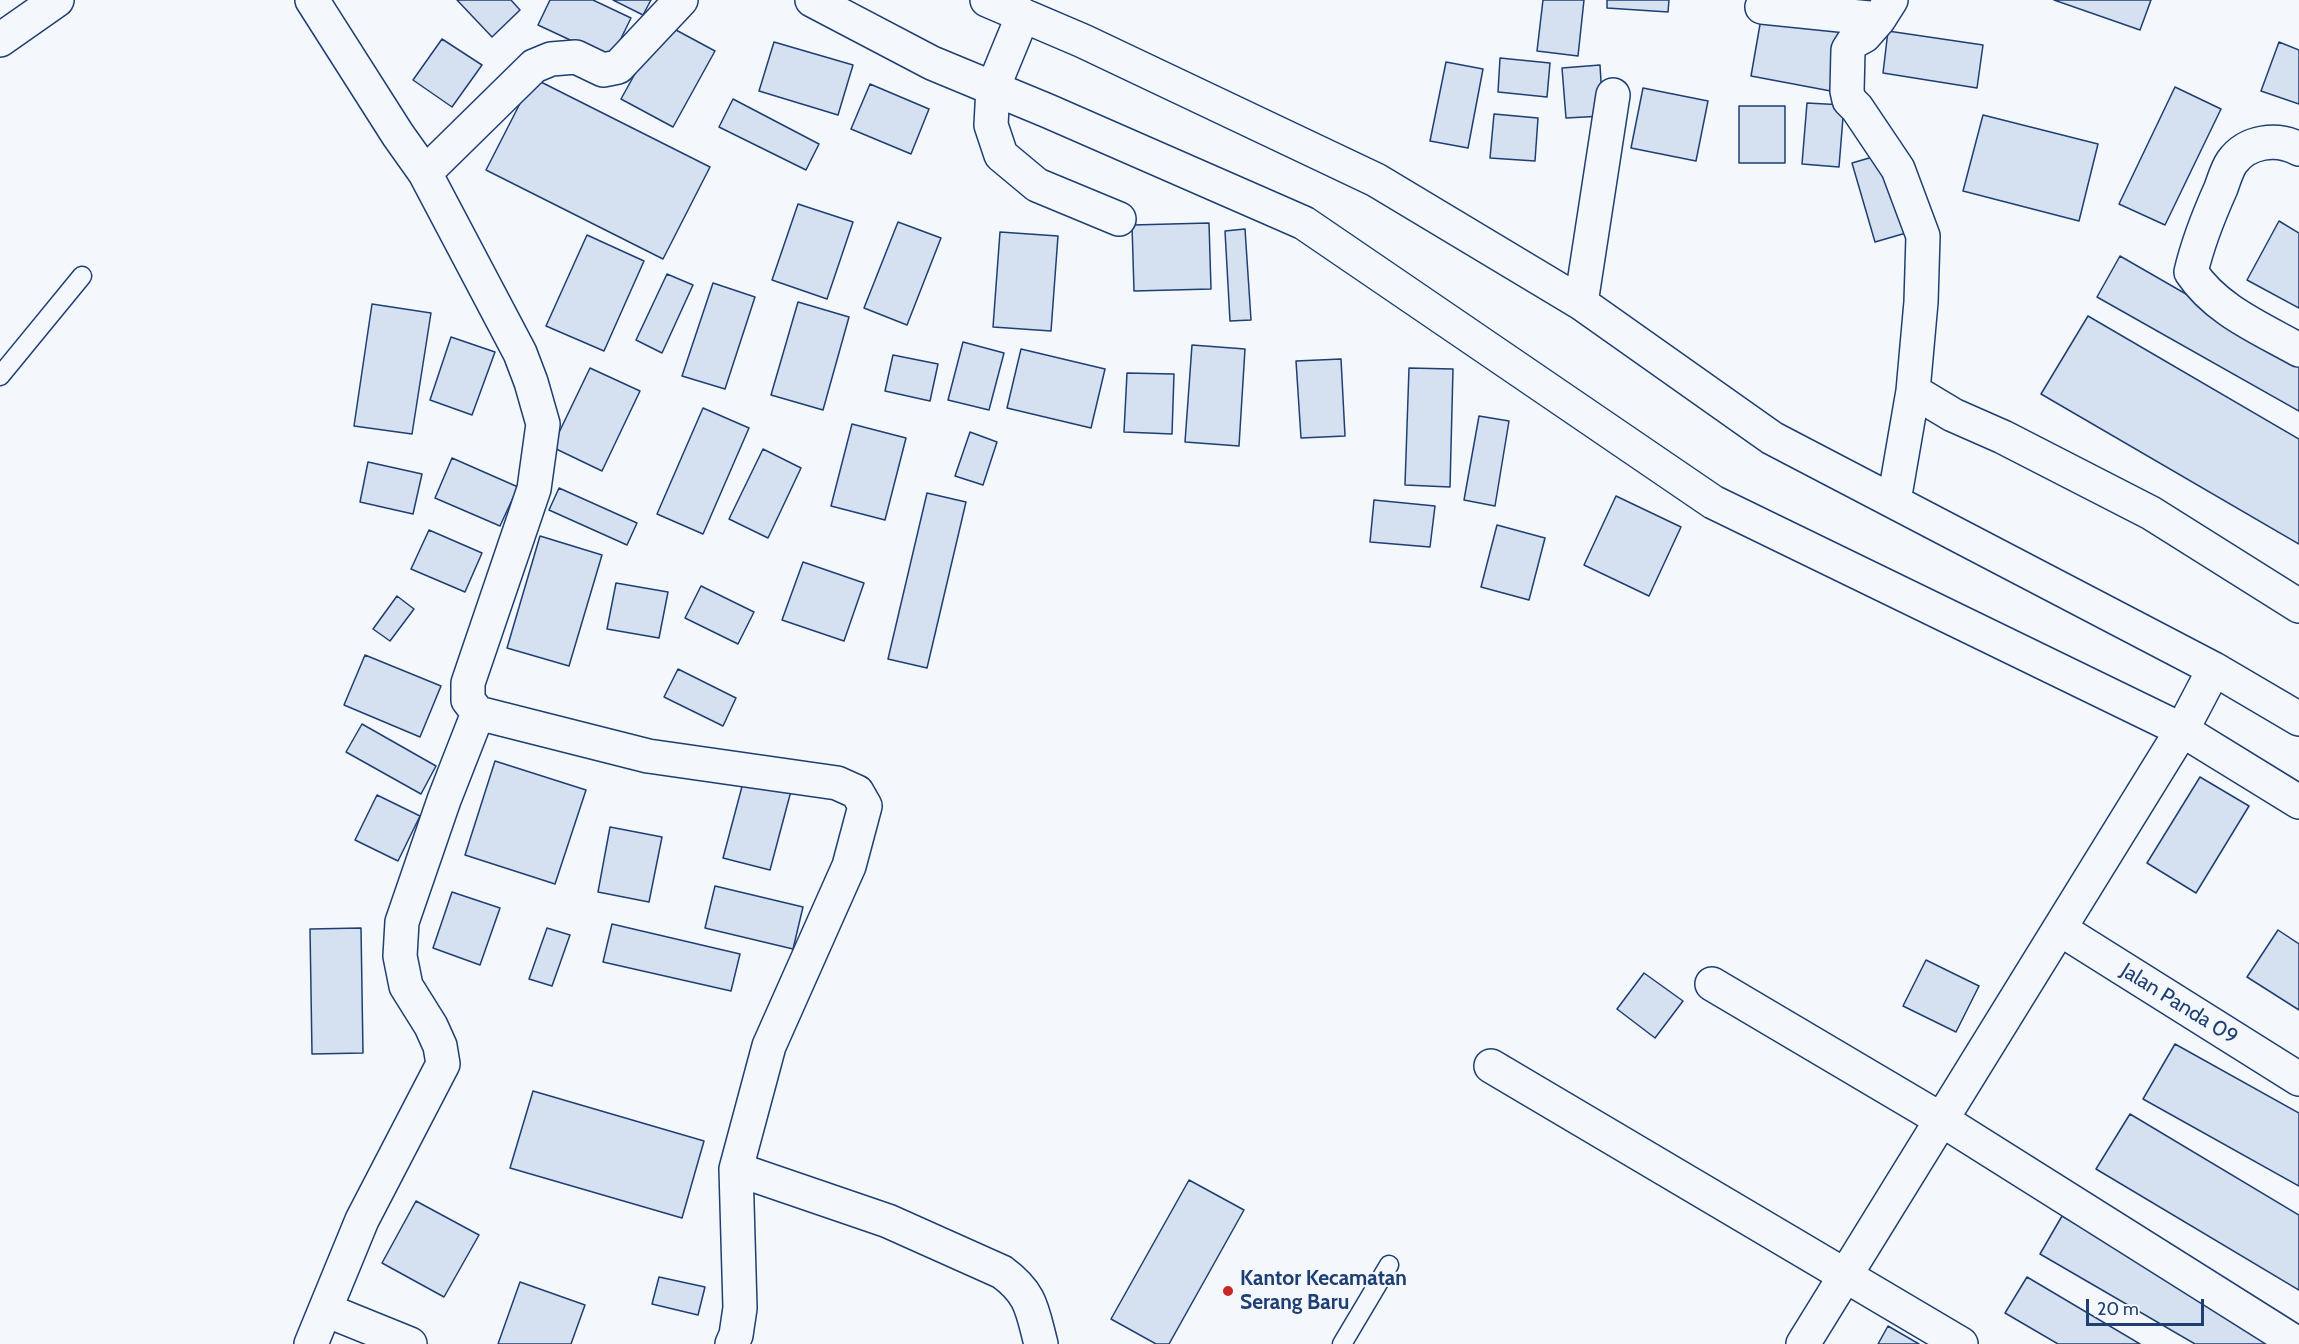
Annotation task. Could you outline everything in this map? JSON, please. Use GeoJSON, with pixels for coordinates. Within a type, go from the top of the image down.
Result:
{"type":"FeatureCollection","features":[{"type":"Feature","properties":{"kind":"street"},"geometry":{"type":"LineString","coordinates":[[0,40],[57,0]]}},
{"type":"Feature","properties":{"kind":"street"},"geometry":{"type":"LineString","coordinates":[[312,0],[398,135],[425,173],[520,353],[543,424],[534,489],[468,683],[468,700],[478,713],[648,756],[837,783],[857,792],[865,806],[849,866],[769,1046],[736,1169],[740,1308],[736,1335],[732,1344]]}},
{"type":"Feature","properties":{"kind":"street"},"geometry":{"type":"LineString","coordinates":[[425,173],[534,66],[551,59],[576,57],[603,70],[618,67],[681,0]]}},
{"type":"Feature","properties":{"kind":"street"},"geometry":{"type":"LineString","coordinates":[[812,0],[932,63],[1304,223],[1713,502],[2182,730],[2299,802]]}},
{"type":"Feature","properties":{"kind":"street"},"geometry":{"type":"LineString","coordinates":[[987,0],[1083,40],[1376,180],[1581,303],[1772,438],[2214,669],[2299,719]]}},
{"type":"Feature","properties":{"kind":"street"},"geometry":{"type":"LineString","coordinates":[[1762,7],[1885,9]]}},
{"type":"Feature","properties":{"kind":"street"},"geometry":{"type":"LineString","coordinates":[[1885,9],[1864,36],[1853,42],[1848,50],[1847,91],[1849,100],[1857,108],[1898,169],[1923,236],[1921,302],[1913,391],[1894,501]]}},
{"type":"Feature","properties":{"kind":"street"},"geometry":{"type":"LineString","coordinates":[[1023,15],[993,88],[991,125],[1001,155],[1037,185],[1119,219]]}},
{"type":"Feature","properties":{"kind":"street"},"geometry":{"type":"LineString","coordinates":[[1581,303],[1613,95]]}},
{"type":"Feature","properties":{"kind":"street"},"geometry":{"type":"LineString","coordinates":[[2299,149],[2283,142],[2258,144],[2244,150],[2232,163],[2198,240],[2191,272],[2200,285],[2220,305],[2299,350]]}},
{"type":"Feature","properties":{"kind":"street"},"geometry":{"type":"LineString","coordinates":[[1913,391],[1953,416],[2004,437],[2151,513],[2299,606]]}},
{"type":"Feature","properties":{"kind":"street"},"geometry":{"type":"LineString","coordinates":[[1803,1344],[2182,730],[2214,669]]}},
{"type":"Feature","properties":{"kind":"street"},"geometry":{"type":"LineString","coordinates":[[311,1344],[362,1220],[443,1064],[440,1046],[431,1026],[406,986],[400,956],[402,922],[444,800],[478,713]]}},
{"type":"Feature","properties":{"kind":"street","name":"Jalan Panda 09"},"geometry":{"type":"LineString","coordinates":[[2060,929],[2299,1079]]}},
{"type":"Feature","properties":{"kind":"street"},"geometry":{"type":"LineString","coordinates":[[1712,984],[1942,1120],[2298,1344]]}},
{"type":"Feature","properties":{"kind":"street"},"geometry":{"type":"LineString","coordinates":[[1491,1066],[1961,1344]]}},
{"type":"Feature","properties":{"kind":"street"},"geometry":{"type":"LineString","coordinates":[[736,1169],[888,1221],[1002,1272],[1018,1284],[1030,1302],[1041,1344]]}},
{"type":"Feature","properties":{"kind":"street"},"geometry":{"type":"LineString","coordinates":[[326,1310],[410,1344]]}},
{"type":"Feature","properties":{"kind":"lane"},"geometry":{"type":"LineString","coordinates":[[0,375],[82,276]]}},
{"type":"Feature","properties":{"kind":"lane"},"geometry":{"type":"LineString","coordinates":[[1342,1344],[1389,1265]]}},
{"type":"Feature","properties":{"kind":"building"},"geometry":{"type":"Polygon","coordinates":[[[457,0],[511,0],[520,10],[492,37],[457,0]]]}},
{"type":"Feature","properties":{"kind":"building"},"geometry":{"type":"Polygon","coordinates":[[[550,0],[593,0],[631,18],[611,59],[538,25],[550,0]]]}},
{"type":"Feature","properties":{"kind":"building"},"geometry":{"type":"Polygon","coordinates":[[[613,0],[651,0],[643,15],[613,0]]]}},
{"type":"Feature","properties":{"kind":"building"},"geometry":{"type":"Polygon","coordinates":[[[1543,0],[1584,0],[1578,56],[1537,51],[1543,0]]]}},
{"type":"Feature","properties":{"kind":"building"},"geometry":{"type":"Polygon","coordinates":[[[1607,0],[1669,0],[1668,12],[1607,8],[1607,0]]]}},
{"type":"Feature","properties":{"kind":"building"},"geometry":{"type":"Polygon","coordinates":[[[2054,0],[2151,0],[2140,30],[2054,0]]]}},
{"type":"Feature","properties":{"kind":"building"},"geometry":{"type":"Polygon","coordinates":[[[1762,13],[1847,29],[1836,92],[1751,76],[1762,13]]]}},
{"type":"Feature","properties":{"kind":"building"},"geometry":{"type":"Polygon","coordinates":[[[663,23],[715,51],[673,127],[621,99],[663,23]]]}},
{"type":"Feature","properties":{"kind":"building"},"geometry":{"type":"Polygon","coordinates":[[[1888,31],[1983,45],[1977,88],[1883,73],[1888,31]]]}},
{"type":"Feature","properties":{"kind":"building"},"geometry":{"type":"Polygon","coordinates":[[[442,39],[482,65],[452,107],[413,80],[442,39]]]}},
{"type":"Feature","properties":{"kind":"building"},"geometry":{"type":"Polygon","coordinates":[[[774,42],[853,65],[838,115],[759,91],[774,42]]]}},
{"type":"Feature","properties":{"kind":"building"},"geometry":{"type":"Polygon","coordinates":[[[2279,42],[2299,50],[2299,104],[2261,91],[2279,42]]]}},
{"type":"Feature","properties":{"kind":"building"},"geometry":{"type":"Polygon","coordinates":[[[1500,58],[1550,63],[1547,97],[1498,92],[1500,58]]]}},
{"type":"Feature","properties":{"kind":"building"},"geometry":{"type":"Polygon","coordinates":[[[1446,62],[1483,69],[1468,148],[1430,141],[1446,62]]]}},
{"type":"Feature","properties":{"kind":"building"},"geometry":{"type":"Polygon","coordinates":[[[1600,65],[1603,116],[1566,118],[1562,68],[1600,65]]]}},
{"type":"Feature","properties":{"kind":"building"},"geometry":{"type":"Polygon","coordinates":[[[533,78],[710,167],[663,259],[486,170],[533,78]]]}},
{"type":"Feature","properties":{"kind":"building"},"geometry":{"type":"Polygon","coordinates":[[[870,84],[929,109],[911,154],[851,129],[870,84]]]}},
{"type":"Feature","properties":{"kind":"building"},"geometry":{"type":"Polygon","coordinates":[[[2175,87],[2221,109],[2165,225],[2119,204],[2175,87]]]}},
{"type":"Feature","properties":{"kind":"building"},"geometry":{"type":"Polygon","coordinates":[[[1643,88],[1708,101],[1696,161],[1631,148],[1643,88]]]}},
{"type":"Feature","properties":{"kind":"building"},"geometry":{"type":"Polygon","coordinates":[[[733,99],[819,144],[806,170],[719,127],[733,99]]]}},
{"type":"Feature","properties":{"kind":"building"},"geometry":{"type":"Polygon","coordinates":[[[1807,103],[1844,105],[1839,167],[1802,164],[1807,103]]]}},
{"type":"Feature","properties":{"kind":"building"},"geometry":{"type":"Polygon","coordinates":[[[1739,106],[1785,106],[1785,163],[1739,163],[1739,106]]]}},
{"type":"Feature","properties":{"kind":"building"},"geometry":{"type":"Polygon","coordinates":[[[1494,114],[1538,118],[1535,161],[1490,158],[1494,114]]]}},
{"type":"Feature","properties":{"kind":"building"},"geometry":{"type":"Polygon","coordinates":[[[1983,115],[2098,144],[2079,221],[1963,191],[1983,115]]]}},
{"type":"Feature","properties":{"kind":"building"},"geometry":{"type":"Polygon","coordinates":[[[1883,154],[1906,233],[1875,242],[1852,163],[1883,154]]]}},
{"type":"Feature","properties":{"kind":"building"},"geometry":{"type":"Polygon","coordinates":[[[798,204],[853,222],[827,299],[772,280],[798,204]]]}},
{"type":"Feature","properties":{"kind":"building"},"geometry":{"type":"Polygon","coordinates":[[[2279,221],[2299,233],[2299,308],[2247,280],[2279,221]]]}},
{"type":"Feature","properties":{"kind":"building"},"geometry":{"type":"Polygon","coordinates":[[[898,222],[941,238],[907,325],[864,308],[898,222]]]}},
{"type":"Feature","properties":{"kind":"building"},"geometry":{"type":"Polygon","coordinates":[[[1209,223],[1211,289],[1134,291],[1132,225],[1209,223]]]}},
{"type":"Feature","properties":{"kind":"building"},"geometry":{"type":"Polygon","coordinates":[[[1245,229],[1251,320],[1230,321],[1225,231],[1245,229]]]}},
{"type":"Feature","properties":{"kind":"building"},"geometry":{"type":"Polygon","coordinates":[[[1000,232],[1058,236],[1051,331],[993,327],[1000,232]]]}},
{"type":"Feature","properties":{"kind":"building"},"geometry":{"type":"Polygon","coordinates":[[[587,235],[644,261],[604,351],[546,326],[587,235]]]}},
{"type":"Feature","properties":{"kind":"building"},"geometry":{"type":"Polygon","coordinates":[[[2120,256],[2299,359],[2299,411],[2097,297],[2120,256]]]}},
{"type":"Feature","properties":{"kind":"building"},"geometry":{"type":"Polygon","coordinates":[[[667,274],[693,285],[662,353],[636,340],[667,274]]]}},
{"type":"Feature","properties":{"kind":"building"},"geometry":{"type":"Polygon","coordinates":[[[713,283],[755,297],[725,389],[682,376],[713,283]]]}},
{"type":"Feature","properties":{"kind":"building"},"geometry":{"type":"Polygon","coordinates":[[[798,302],[849,317],[823,410],[771,395],[798,302]]]}},
{"type":"Feature","properties":{"kind":"building"},"geometry":{"type":"Polygon","coordinates":[[[372,304],[431,313],[412,434],[354,426],[372,304]]]}},
{"type":"Feature","properties":{"kind":"building"},"geometry":{"type":"Polygon","coordinates":[[[2088,316],[2299,439],[2299,544],[2041,394],[2088,316]]]}},
{"type":"Feature","properties":{"kind":"building"},"geometry":{"type":"Polygon","coordinates":[[[451,337],[495,352],[472,415],[430,400],[451,337]]]}},
{"type":"Feature","properties":{"kind":"building"},"geometry":{"type":"Polygon","coordinates":[[[963,342],[1004,353],[989,410],[948,400],[963,342]]]}},
{"type":"Feature","properties":{"kind":"building"},"geometry":{"type":"Polygon","coordinates":[[[1192,345],[1245,349],[1239,446],[1185,442],[1192,345]]]}},
{"type":"Feature","properties":{"kind":"building"},"geometry":{"type":"Polygon","coordinates":[[[1021,349],[1105,369],[1091,428],[1007,408],[1021,349]]]}},
{"type":"Feature","properties":{"kind":"building"},"geometry":{"type":"Polygon","coordinates":[[[893,355],[938,364],[930,401],[885,391],[893,355]]]}},
{"type":"Feature","properties":{"kind":"building"},"geometry":{"type":"Polygon","coordinates":[[[1341,359],[1345,436],[1301,438],[1296,361],[1341,359]]]}},
{"type":"Feature","properties":{"kind":"building"},"geometry":{"type":"Polygon","coordinates":[[[590,368],[640,391],[602,471],[552,447],[590,368]]]}},
{"type":"Feature","properties":{"kind":"building"},"geometry":{"type":"Polygon","coordinates":[[[1409,368],[1453,369],[1450,487],[1405,485],[1409,368]]]}},
{"type":"Feature","properties":{"kind":"building"},"geometry":{"type":"Polygon","coordinates":[[[1127,373],[1174,374],[1172,434],[1124,432],[1127,373]]]}},
{"type":"Feature","properties":{"kind":"building"},"geometry":{"type":"Polygon","coordinates":[[[703,408],[749,428],[703,534],[657,514],[703,408]]]}},
{"type":"Feature","properties":{"kind":"building"},"geometry":{"type":"Polygon","coordinates":[[[1479,416],[1509,421],[1495,506],[1464,500],[1479,416]]]}},
{"type":"Feature","properties":{"kind":"building"},"geometry":{"type":"Polygon","coordinates":[[[852,424],[906,438],[885,520],[831,506],[852,424]]]}},
{"type":"Feature","properties":{"kind":"building"},"geometry":{"type":"Polygon","coordinates":[[[970,432],[997,442],[983,485],[955,476],[970,432]]]}},
{"type":"Feature","properties":{"kind":"building"},"geometry":{"type":"Polygon","coordinates":[[[763,449],[801,468],[768,538],[729,519],[763,449]]]}},
{"type":"Feature","properties":{"kind":"building"},"geometry":{"type":"Polygon","coordinates":[[[452,458],[518,487],[500,526],[435,498],[452,458]]]}},
{"type":"Feature","properties":{"kind":"building"},"geometry":{"type":"Polygon","coordinates":[[[368,462],[422,474],[413,514],[360,502],[368,462]]]}},
{"type":"Feature","properties":{"kind":"building"},"geometry":{"type":"Polygon","coordinates":[[[559,488],[637,523],[627,545],[549,510],[559,488]]]}},
{"type":"Feature","properties":{"kind":"building"},"geometry":{"type":"Polygon","coordinates":[[[927,493],[966,502],[927,668],[888,659],[927,493]]]}},
{"type":"Feature","properties":{"kind":"building"},"geometry":{"type":"Polygon","coordinates":[[[1616,496],[1681,527],[1649,596],[1584,565],[1616,496]]]}},
{"type":"Feature","properties":{"kind":"building"},"geometry":{"type":"Polygon","coordinates":[[[1374,500],[1435,506],[1430,547],[1370,542],[1374,500]]]}},
{"type":"Feature","properties":{"kind":"building"},"geometry":{"type":"Polygon","coordinates":[[[1497,525],[1545,538],[1529,600],[1481,587],[1497,525]]]}},
{"type":"Feature","properties":{"kind":"building"},"geometry":{"type":"Polygon","coordinates":[[[429,530],[482,553],[465,592],[411,569],[429,530]]]}},
{"type":"Feature","properties":{"kind":"building"},"geometry":{"type":"Polygon","coordinates":[[[540,536],[602,555],[569,666],[507,648],[540,536]]]}},
{"type":"Feature","properties":{"kind":"building"},"geometry":{"type":"Polygon","coordinates":[[[803,562],[864,583],[844,641],[782,620],[803,562]]]}},
{"type":"Feature","properties":{"kind":"building"},"geometry":{"type":"Polygon","coordinates":[[[616,583],[668,592],[659,638],[607,629],[616,583]]]}},
{"type":"Feature","properties":{"kind":"building"},"geometry":{"type":"Polygon","coordinates":[[[701,586],[754,612],[738,644],[685,618],[701,586]]]}},
{"type":"Feature","properties":{"kind":"building"},"geometry":{"type":"Polygon","coordinates":[[[397,596],[414,609],[390,641],[373,629],[397,596]]]}},
{"type":"Feature","properties":{"kind":"building"},"geometry":{"type":"Polygon","coordinates":[[[365,655],[441,686],[420,737],[344,705],[365,655]]]}},
{"type":"Feature","properties":{"kind":"building"},"geometry":{"type":"Polygon","coordinates":[[[678,669],[736,698],[723,726],[664,697],[678,669]]]}},
{"type":"Feature","properties":{"kind":"building"},"geometry":{"type":"Polygon","coordinates":[[[362,724],[436,766],[421,794],[346,752],[362,724]]]}},
{"type":"Feature","properties":{"kind":"building"},"geometry":{"type":"Polygon","coordinates":[[[495,761],[586,790],[555,884],[465,855],[495,761]]]}},
{"type":"Feature","properties":{"kind":"building"},"geometry":{"type":"Polygon","coordinates":[[[2200,777],[2249,806],[2196,893],[2147,863],[2200,777]]]}},
{"type":"Feature","properties":{"kind":"building"},"geometry":{"type":"Polygon","coordinates":[[[744,779],[791,791],[770,870],[723,858],[744,779]]]}},
{"type":"Feature","properties":{"kind":"building"},"geometry":{"type":"Polygon","coordinates":[[[377,795],[420,816],[398,861],[355,840],[377,795]]]}},
{"type":"Feature","properties":{"kind":"building"},"geometry":{"type":"Polygon","coordinates":[[[610,827],[662,837],[649,902],[598,892],[610,827]]]}},
{"type":"Feature","properties":{"kind":"building"},"geometry":{"type":"Polygon","coordinates":[[[715,886],[803,907],[793,949],[705,928],[715,886]]]}},
{"type":"Feature","properties":{"kind":"building"},"geometry":{"type":"Polygon","coordinates":[[[452,892],[500,908],[480,965],[433,948],[452,892]]]}},
{"type":"Feature","properties":{"kind":"building"},"geometry":{"type":"Polygon","coordinates":[[[612,924],[740,954],[731,991],[603,962],[612,924]]]}},
{"type":"Feature","properties":{"kind":"building"},"geometry":{"type":"Polygon","coordinates":[[[361,928],[363,1053],[312,1054],[310,929],[361,928]]]}},
{"type":"Feature","properties":{"kind":"building"},"geometry":{"type":"Polygon","coordinates":[[[547,928],[570,935],[552,986],[529,979],[547,928]]]}},
{"type":"Feature","properties":{"kind":"building"},"geometry":{"type":"Polygon","coordinates":[[[2278,930],[2299,944],[2299,1010],[2247,977],[2278,930]]]}},
{"type":"Feature","properties":{"kind":"building"},"geometry":{"type":"Polygon","coordinates":[[[1926,960],[1979,986],[1956,1032],[1903,1006],[1926,960]]]}},
{"type":"Feature","properties":{"kind":"building"},"geometry":{"type":"Polygon","coordinates":[[[1644,973],[1683,1001],[1655,1038],[1617,1009],[1644,973]]]}},
{"type":"Feature","properties":{"kind":"building"},"geometry":{"type":"Polygon","coordinates":[[[2175,1044],[2299,1113],[2299,1186],[2143,1099],[2175,1044]]]}},
{"type":"Feature","properties":{"kind":"building"},"geometry":{"type":"Polygon","coordinates":[[[533,1091],[704,1141],[682,1218],[510,1168],[533,1091]]]}},
{"type":"Feature","properties":{"kind":"building"},"geometry":{"type":"Polygon","coordinates":[[[2130,1114],[2299,1215],[2299,1290],[2096,1169],[2130,1114]]]}},
{"type":"Feature","properties":{"kind":"building"},"geometry":{"type":"Polygon","coordinates":[[[1189,1180],[1244,1210],[1169,1344],[1156,1344],[1111,1319],[1189,1180]]]}},
{"type":"Feature","properties":{"kind":"building"},"geometry":{"type":"Polygon","coordinates":[[[416,1201],[479,1235],[444,1297],[382,1263],[416,1201]]]}},
{"type":"Feature","properties":{"kind":"building"},"geometry":{"type":"Polygon","coordinates":[[[2062,1216],[2281,1344],[2195,1344],[2040,1254],[2062,1216]]]}},
{"type":"Feature","properties":{"kind":"building"},"geometry":{"type":"Polygon","coordinates":[[[659,1277],[705,1287],[698,1315],[652,1304],[659,1277]]]}},
{"type":"Feature","properties":{"kind":"building"},"geometry":{"type":"Polygon","coordinates":[[[2027,1277],[2140,1344],[2058,1344],[2005,1313],[2027,1277]]]}},
{"type":"Feature","properties":{"kind":"building"},"geometry":{"type":"Polygon","coordinates":[[[520,1282],[585,1305],[571,1344],[498,1344],[520,1282]]]}},
{"type":"Feature","properties":{"kind":"building"},"geometry":{"type":"Polygon","coordinates":[[[1888,1326],[1919,1344],[1878,1344],[1888,1326]]]}},
{"type":"Feature","properties":{"kind":"place","name":"Kantor Kecamatan Serang Baru"},"geometry":{"type":"Point","coordinates":[1228,1291]}}]}
